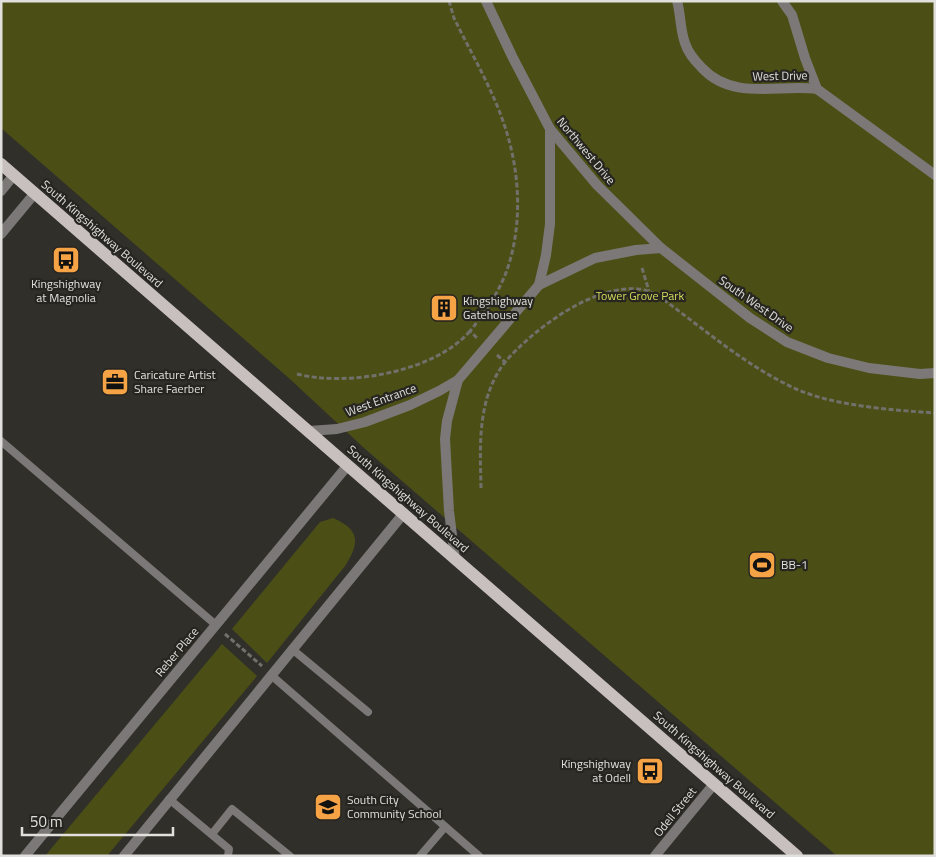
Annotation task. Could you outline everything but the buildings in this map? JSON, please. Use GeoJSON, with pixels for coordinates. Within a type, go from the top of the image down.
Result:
{"type":"FeatureCollection","features":[{"type":"Feature","properties":{"kind":"main road","name":"South Kingshighway Boulevard"},"geometry":{"type":"LineString","coordinates":[[1,164],[797,856]]}},
{"type":"Feature","properties":{"kind":"street","name":"Northwest Drive"},"geometry":{"type":"LineString","coordinates":[[486,1],[550,129],[596,185],[661,248]]}},
{"type":"Feature","properties":{"kind":"street","name":"West Drive"},"geometry":{"type":"LineString","coordinates":[[676,1],[685,44],[695,61],[707,73],[722,82],[741,89],[767,90],[801,87],[817,89],[935,176]]}},
{"type":"Feature","properties":{"kind":"street","name":"West Drive"},"geometry":{"type":"LineString","coordinates":[[782,1],[792,15],[817,89]]}},
{"type":"Feature","properties":{"kind":"street","name":"West Entrance"},"geometry":{"type":"LineString","coordinates":[[539,285],[546,255],[550,224],[550,129]]}},
{"type":"Feature","properties":{"kind":"street"},"geometry":{"type":"LineString","coordinates":[[1,191],[14,175]]}},
{"type":"Feature","properties":{"kind":"street"},"geometry":{"type":"LineString","coordinates":[[1,234],[35,193]]}},
{"type":"Feature","properties":{"kind":"street","name":"West Entrance"},"geometry":{"type":"LineString","coordinates":[[309,431],[337,429],[365,422],[410,405],[458,380],[539,285],[595,258],[636,250],[661,248]]}},
{"type":"Feature","properties":{"kind":"street","name":"South West Drive"},"geometry":{"type":"LineString","coordinates":[[661,248],[750,318],[787,342],[828,358],[869,368],[920,374],[935,373]]}},
{"type":"Feature","properties":{"kind":"street","name":"West Entrance"},"geometry":{"type":"LineString","coordinates":[[455,559],[449,511],[445,440],[447,421],[458,380]]}},
{"type":"Feature","properties":{"kind":"street","name":"Reber Place"},"geometry":{"type":"LineString","coordinates":[[25,856],[348,465]]}},
{"type":"Feature","properties":{"kind":"street"},"geometry":{"type":"LineString","coordinates":[[124,856],[404,513]]}},
{"type":"Feature","properties":{"kind":"street","name":"Odell Street"},"geometry":{"type":"LineString","coordinates":[[655,856],[714,784]]}},
{"type":"Feature","properties":{"kind":"lane"},"geometry":{"type":"LineString","coordinates":[[1,442],[216,625]]}},
{"type":"Feature","properties":{"kind":"lane"},"geometry":{"type":"LineString","coordinates":[[292,649],[368,712]]}},
{"type":"Feature","properties":{"kind":"lane"},"geometry":{"type":"LineString","coordinates":[[271,675],[479,856]]}},
{"type":"Feature","properties":{"kind":"lane"},"geometry":{"type":"LineString","coordinates":[[169,800],[230,849],[228,856]]}},
{"type":"Feature","properties":{"kind":"lane"},"geometry":{"type":"LineString","coordinates":[[212,834],[232,808],[290,856]]}},
{"type":"Feature","properties":{"kind":"lane"},"geometry":{"type":"LineString","coordinates":[[420,856],[445,827]]}},
{"type":"Feature","properties":{"kind":"path"},"geometry":{"type":"LineString","coordinates":[[297,374],[314,378],[347,378],[391,371],[431,360],[461,341],[483,316],[507,271],[514,246],[517,200],[512,149],[504,123],[454,18],[449,1]]}},
{"type":"Feature","properties":{"kind":"path"},"geometry":{"type":"LineString","coordinates":[[642,268],[649,291]]}},
{"type":"Feature","properties":{"kind":"path"},"geometry":{"type":"LineString","coordinates":[[481,488],[482,424],[486,398],[495,377],[505,362],[533,335],[571,309],[586,301],[622,289],[649,291],[667,302],[728,349],[797,390],[849,403],[935,413]]}},
{"type":"Feature","properties":{"kind":"path"},"geometry":{"type":"LineString","coordinates":[[470,331],[475,336]]}},
{"type":"Feature","properties":{"kind":"path"},"geometry":{"type":"LineString","coordinates":[[500,358],[505,362]]}},
{"type":"Feature","properties":{"kind":"path"},"geometry":{"type":"LineString","coordinates":[[216,625],[271,675]]}},
{"type":"Feature","properties":{"kind":"green space","name":"Tower Grove Park"},"geometry":{"type":"Polygon","coordinates":[[[1,1],[935,1],[935,856],[837,856],[364,448],[291,380],[1,128],[1,1]]]}},
{"type":"Feature","properties":{"kind":"green space"},"geometry":{"type":"Polygon","coordinates":[[[333,518],[353,532],[355,543],[350,558],[267,663],[232,629],[320,522],[333,518]]]}},
{"type":"Feature","properties":{"kind":"green space"},"geometry":{"type":"Polygon","coordinates":[[[222,644],[257,676],[107,856],[45,856],[222,644]]]}},
{"type":"Feature","properties":{"kind":"place","name":"Kingshighway at Magnolia"},"geometry":{"type":"Point","coordinates":[66,260]}},
{"type":"Feature","properties":{"kind":"place","name":"Kingshighway Gatehouse"},"geometry":{"type":"Point","coordinates":[444,308]}},
{"type":"Feature","properties":{"kind":"place","name":"Caricature Artist Share Faerber"},"geometry":{"type":"Point","coordinates":[115,382]}},
{"type":"Feature","properties":{"kind":"place","name":"BB-1"},"geometry":{"type":"Point","coordinates":[762,565]}},
{"type":"Feature","properties":{"kind":"place","name":"Kingshighway at Odell"},"geometry":{"type":"Point","coordinates":[650,771]}},
{"type":"Feature","properties":{"kind":"place","name":"South City Community School"},"geometry":{"type":"Point","coordinates":[328,807]}}]}
